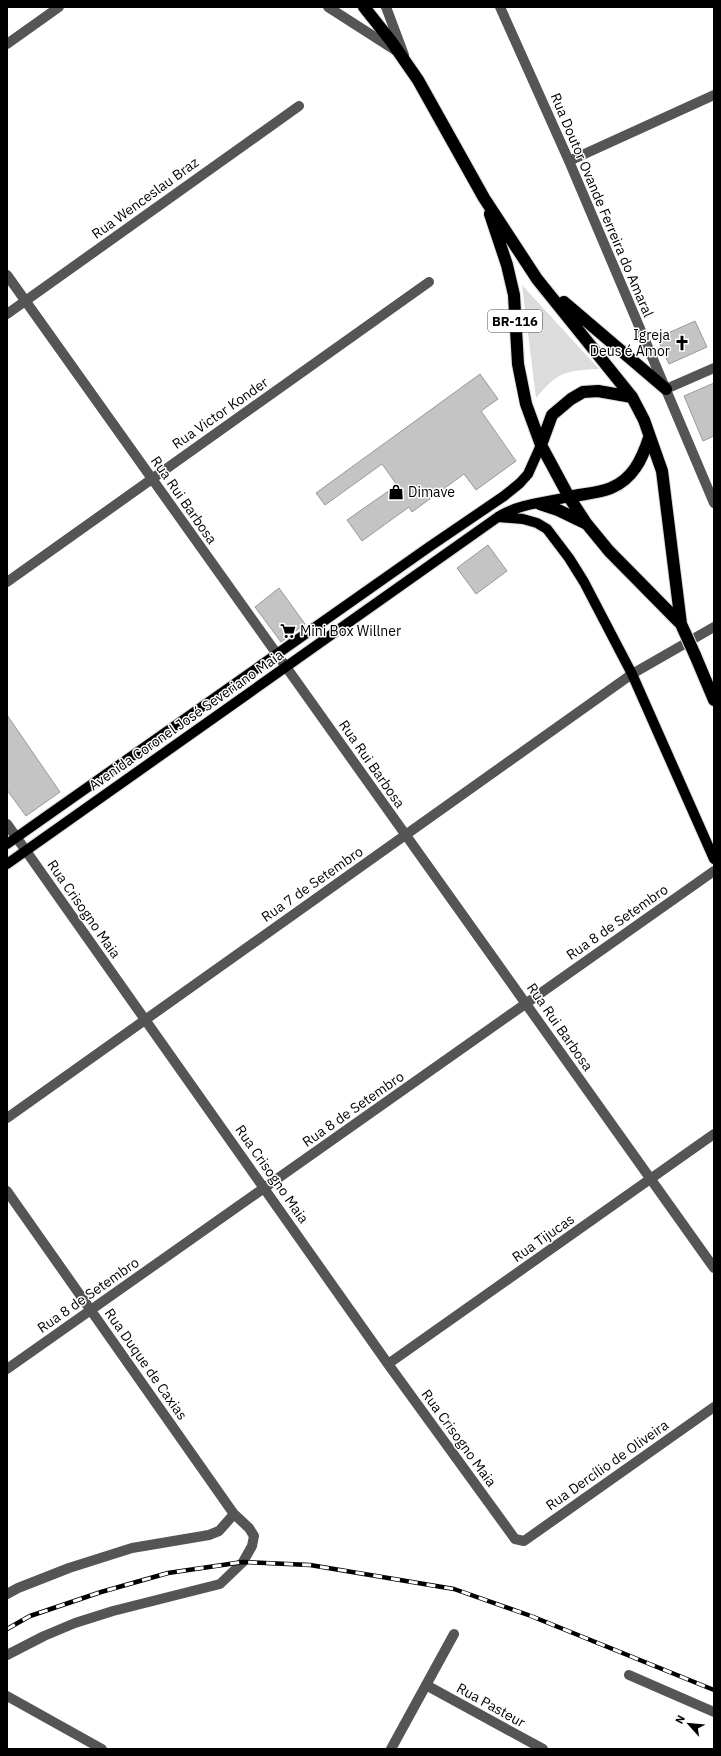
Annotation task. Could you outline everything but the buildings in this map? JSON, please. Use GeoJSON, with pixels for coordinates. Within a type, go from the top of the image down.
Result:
{"type":"FeatureCollection","features":[{"type":"Feature","properties":{"kind":"highway","name":"BR-116"},"geometry":{"type":"LineString","coordinates":[[364,7],[408,66],[443,123],[484,198],[537,279],[632,397],[644,420],[662,471],[681,624],[714,700]]}},
{"type":"Feature","properties":{"kind":"highway","name":"BR-116"},"geometry":{"type":"LineString","coordinates":[[484,198],[507,265],[514,295],[518,364],[526,404],[541,444],[569,497],[586,524],[609,551],[681,624]]}},
{"type":"Feature","properties":{"kind":"highway"},"geometry":{"type":"LineString","coordinates":[[537,279],[666,389]]}},
{"type":"Feature","properties":{"kind":"highway"},"geometry":{"type":"LineString","coordinates":[[541,444],[552,415],[571,399],[583,392],[598,391],[632,397]]}},
{"type":"Feature","properties":{"kind":"highway"},"geometry":{"type":"LineString","coordinates":[[569,497],[611,488],[631,476],[643,457],[650,438]]}},
{"type":"Feature","properties":{"kind":"highway"},"geometry":{"type":"LineString","coordinates":[[540,504],[558,510],[586,524]]}},
{"type":"Feature","properties":{"kind":"main road","name":"Avenida Coronel José Severiano Maia"},"geometry":{"type":"LineString","coordinates":[[7,844],[429,547],[504,496],[520,483],[528,474],[541,444]]}},
{"type":"Feature","properties":{"kind":"main road","name":"Avenida Coronel José Severiano Maia"},"geometry":{"type":"LineString","coordinates":[[7,864],[498,517],[505,513],[569,497]]}},
{"type":"Feature","properties":{"kind":"main road"},"geometry":{"type":"LineString","coordinates":[[498,517],[523,518],[537,523],[547,529],[584,582],[632,674],[714,860]]}},
{"type":"Feature","properties":{"kind":"street"},"geometry":{"type":"LineString","coordinates":[[7,44],[59,7]]}},
{"type":"Feature","properties":{"kind":"street"},"geometry":{"type":"LineString","coordinates":[[328,7],[398,52]]}},
{"type":"Feature","properties":{"kind":"street"},"geometry":{"type":"LineString","coordinates":[[386,7],[408,66]]}},
{"type":"Feature","properties":{"kind":"street","name":"Rua Doutor Ovande Ferreira do Amaral"},"geometry":{"type":"LineString","coordinates":[[500,7],[569,161],[714,503]]}},
{"type":"Feature","properties":{"kind":"street"},"geometry":{"type":"LineString","coordinates":[[569,161],[714,96]]}},
{"type":"Feature","properties":{"kind":"street","name":"Rua Wenceslau Braz"},"geometry":{"type":"LineString","coordinates":[[7,314],[299,106]]}},
{"type":"Feature","properties":{"kind":"street","name":"Rua Rui Barbosa"},"geometry":{"type":"LineString","coordinates":[[7,275],[714,1268]]}},
{"type":"Feature","properties":{"kind":"street","name":"Rua Victor Konder"},"geometry":{"type":"LineString","coordinates":[[7,582],[429,282]]}},
{"type":"Feature","properties":{"kind":"street"},"geometry":{"type":"LineString","coordinates":[[666,389],[714,368]]}},
{"type":"Feature","properties":{"kind":"street","name":"Rua 7 de Setembro"},"geometry":{"type":"LineString","coordinates":[[7,1118],[632,674],[714,627]]}},
{"type":"Feature","properties":{"kind":"street","name":"Rua Crisogno Maia"},"geometry":{"type":"LineString","coordinates":[[7,824],[388,1364],[515,1539]]}},
{"type":"Feature","properties":{"kind":"street","name":"Rua 8 de Setembro"},"geometry":{"type":"LineString","coordinates":[[7,1369],[714,871]]}},
{"type":"Feature","properties":{"kind":"street","name":"Rua Tijucas"},"geometry":{"type":"LineString","coordinates":[[388,1364],[714,1134]]}},
{"type":"Feature","properties":{"kind":"street","name":"Rua Duque de Caxias"},"geometry":{"type":"LineString","coordinates":[[7,1191],[234,1514],[249,1528],[254,1536],[252,1546],[244,1562],[220,1584],[113,1611],[44,1636],[7,1655]]}},
{"type":"Feature","properties":{"kind":"street","name":"Rua Dercílio de Oliveira"},"geometry":{"type":"LineString","coordinates":[[515,1539],[524,1541],[714,1407]]}},
{"type":"Feature","properties":{"kind":"street"},"geometry":{"type":"LineString","coordinates":[[7,1594],[96,1558],[132,1548],[209,1535],[219,1531],[234,1514]]}},
{"type":"Feature","properties":{"kind":"street"},"geometry":{"type":"LineString","coordinates":[[391,1749],[454,1634]]}},
{"type":"Feature","properties":{"kind":"street"},"geometry":{"type":"LineString","coordinates":[[629,1675],[714,1712]]}},
{"type":"Feature","properties":{"kind":"street","name":"Rua Pasteur"},"geometry":{"type":"LineString","coordinates":[[426,1685],[543,1749]]}},
{"type":"Feature","properties":{"kind":"street"},"geometry":{"type":"LineString","coordinates":[[7,1696],[84,1745],[102,1749]]}},
{"type":"Feature","properties":{"kind":"shaded area"},"geometry":{"type":"Polygon","coordinates":[[[522,285],[599,369],[563,374],[551,382],[536,398],[522,285]]]}},
{"type":"Feature","properties":{"kind":"railway"},"geometry":{"type":"LineString","coordinates":[[7,1629],[30,1616],[101,1592],[168,1573],[243,1562],[310,1565],[454,1589],[531,1616],[714,1690]]}},
{"type":"Feature","properties":{"kind":"place","name":"Igreja Deus é Amor"},"geometry":{"type":"Point","coordinates":[682,343]}},
{"type":"Feature","properties":{"kind":"place","name":"Dimave"},"geometry":{"type":"Point","coordinates":[396,492]}},
{"type":"Feature","properties":{"kind":"place","name":"Mini Box Willner"},"geometry":{"type":"Point","coordinates":[288,631]}}]}
